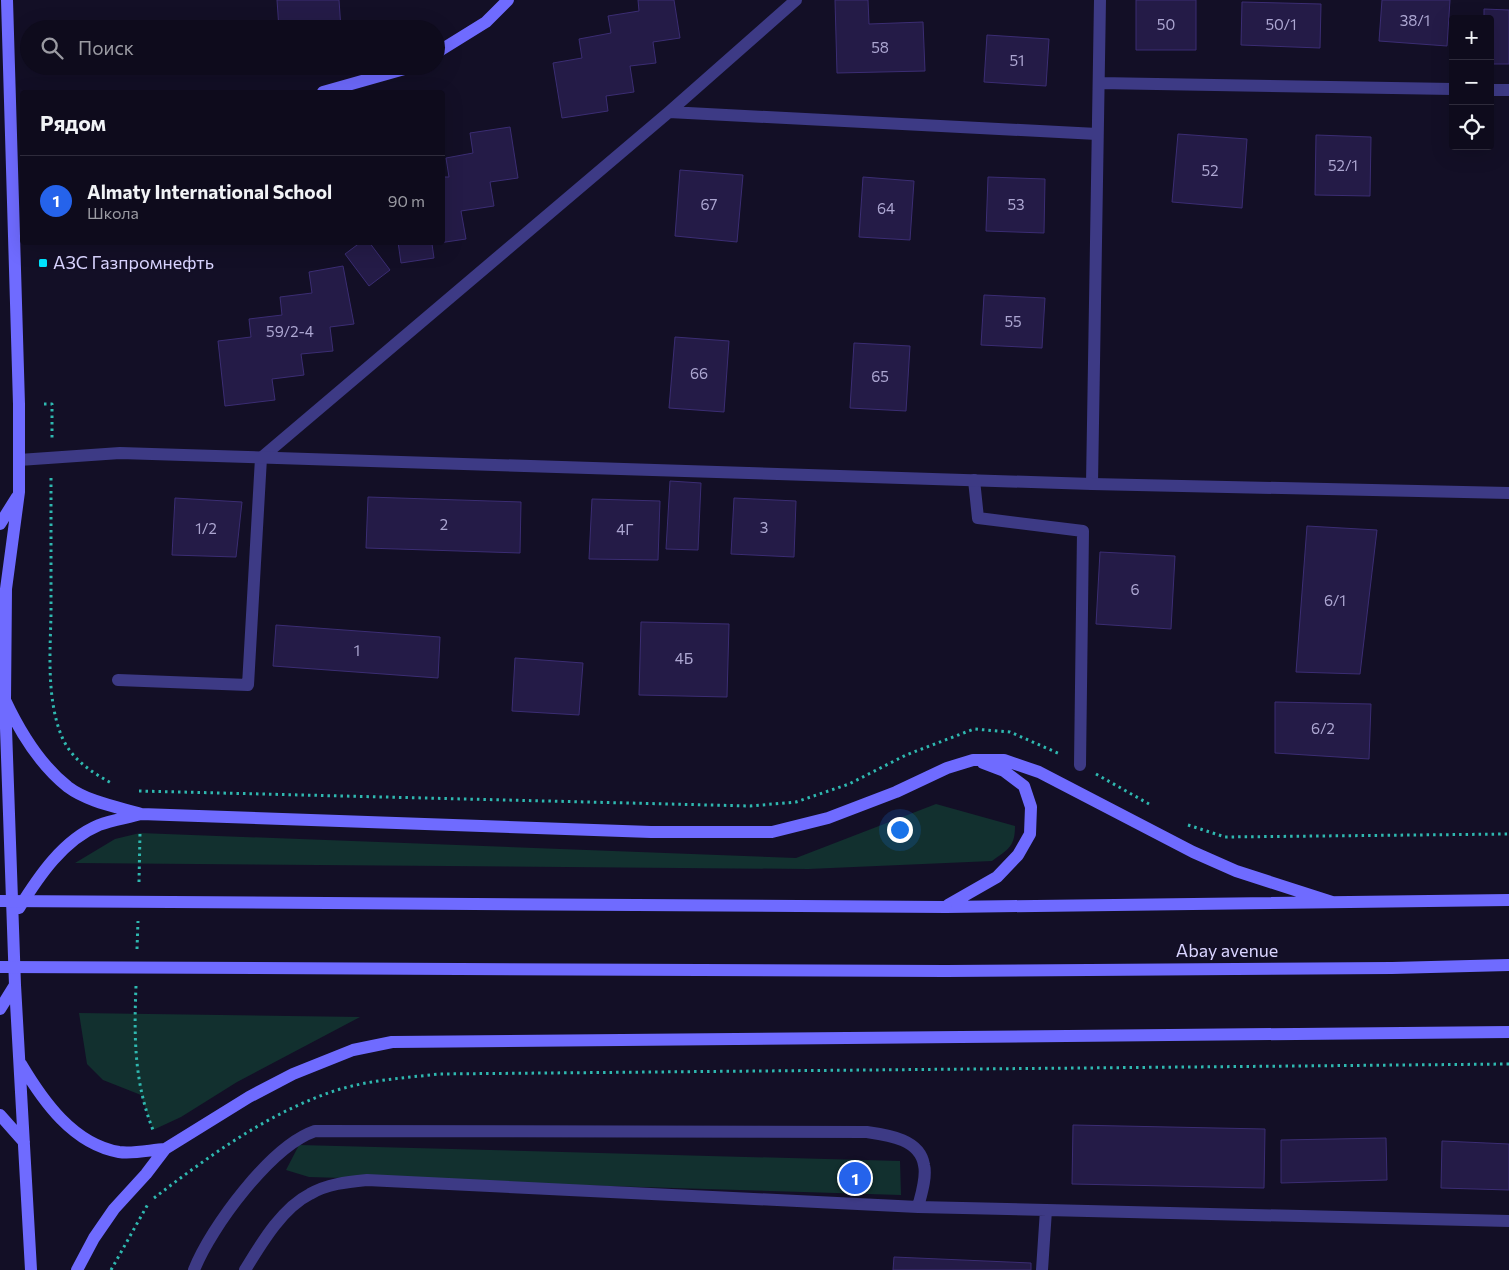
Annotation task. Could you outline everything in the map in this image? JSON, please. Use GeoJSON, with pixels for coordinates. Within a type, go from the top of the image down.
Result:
{"type":"FeatureCollection","features":[{"type":"Feature","properties":{"kind":"main road"},"geometry":{"type":"LineString","coordinates":[[7,0],[5,74],[9,117],[19,492],[6,589],[4,800],[31,1270]]}},
{"type":"Feature","properties":{"kind":"main road"},"geometry":{"type":"LineString","coordinates":[[445,47],[486,22],[508,0]]}},
{"type":"Feature","properties":{"kind":"main road"},"geometry":{"type":"LineString","coordinates":[[330,90],[383,75]]}},
{"type":"Feature","properties":{"kind":"main road"},"geometry":{"type":"LineString","coordinates":[[9,117],[20,116]]}},
{"type":"Feature","properties":{"kind":"main road"},"geometry":{"type":"LineString","coordinates":[[0,524],[19,492]]}},
{"type":"Feature","properties":{"kind":"main road"},"geometry":{"type":"LineString","coordinates":[[5,700],[20,731],[41,759],[69,787],[101,802],[141,814],[651,832],[772,832],[828,818],[896,792],[947,768],[973,760],[1004,760],[1039,772],[1193,852],[1236,871],[1332,902]]}},
{"type":"Feature","properties":{"kind":"main road"},"geometry":{"type":"LineString","coordinates":[[946,907],[997,877],[1018,855],[1030,834],[1032,806],[1024,786],[1004,771],[973,760]]}},
{"type":"Feature","properties":{"kind":"main road"},"geometry":{"type":"LineString","coordinates":[[12,919],[39,876],[73,841],[99,825],[141,814]]}},
{"type":"Feature","properties":{"kind":"main road"},"geometry":{"type":"LineString","coordinates":[[0,900],[946,907],[1509,900]]}},
{"type":"Feature","properties":{"kind":"main road","name":"Abay avenue"},"geometry":{"type":"LineString","coordinates":[[0,967],[946,971],[1392,968],[1509,965]]}},
{"type":"Feature","properties":{"kind":"main road"},"geometry":{"type":"LineString","coordinates":[[0,1009],[15,985]]}},
{"type":"Feature","properties":{"kind":"main road"},"geometry":{"type":"LineString","coordinates":[[77,1270],[94,1238],[114,1209],[146,1174],[165,1149],[249,1097],[292,1074],[352,1050],[392,1042],[1509,1032]]}},
{"type":"Feature","properties":{"kind":"main road"},"geometry":{"type":"LineString","coordinates":[[20,1062],[41,1096],[68,1125],[98,1146],[120,1152],[165,1149]]}},
{"type":"Feature","properties":{"kind":"main road"},"geometry":{"type":"LineString","coordinates":[[0,1115],[24,1142]]}},
{"type":"Feature","properties":{"kind":"street"},"geometry":{"type":"LineString","coordinates":[[118,680],[248,685],[261,458],[668,112],[796,0]]}},
{"type":"Feature","properties":{"kind":"street"},"geometry":{"type":"LineString","coordinates":[[1092,484],[1100,0]]}},
{"type":"Feature","properties":{"kind":"street"},"geometry":{"type":"LineString","coordinates":[[1099,83],[1449,89]]}},
{"type":"Feature","properties":{"kind":"street"},"geometry":{"type":"LineString","coordinates":[[1494,90],[1509,90]]}},
{"type":"Feature","properties":{"kind":"street"},"geometry":{"type":"LineString","coordinates":[[668,112],[1097,134]]}},
{"type":"Feature","properties":{"kind":"street"},"geometry":{"type":"LineString","coordinates":[[19,460],[120,453],[1092,484],[1509,494]]}},
{"type":"Feature","properties":{"kind":"street"},"geometry":{"type":"LineString","coordinates":[[974,480],[978,518],[1083,531],[1080,765]]}},
{"type":"Feature","properties":{"kind":"street"},"geometry":{"type":"LineString","coordinates":[[194,1270],[230,1208],[267,1165],[303,1135],[315,1131],[868,1132],[895,1136],[910,1144],[918,1152],[924,1164],[918,1207]]}},
{"type":"Feature","properties":{"kind":"street"},"geometry":{"type":"LineString","coordinates":[[244,1270],[276,1223],[309,1194],[336,1184],[366,1180],[918,1207],[1509,1221]]}},
{"type":"Feature","properties":{"kind":"street"},"geometry":{"type":"LineString","coordinates":[[1042,1270],[1046,1210]]}},
{"type":"Feature","properties":{"kind":"path"},"geometry":{"type":"LineString","coordinates":[[44,404],[52,404],[50,673],[55,709],[60,733],[73,756],[91,772],[115,784]]}},
{"type":"Feature","properties":{"kind":"path"},"geometry":{"type":"LineString","coordinates":[[132,789],[141,791],[750,806],[796,802],[805,799],[849,784],[906,755],[974,730],[1010,732],[1046,746],[1157,809]]}},
{"type":"Feature","properties":{"kind":"path"},"geometry":{"type":"LineString","coordinates":[[1183,823],[1225,837],[1509,834]]}},
{"type":"Feature","properties":{"kind":"path"},"geometry":{"type":"LineString","coordinates":[[112,1269],[150,1201],[196,1165],[270,1119],[333,1091],[382,1080],[439,1074],[1509,1064]]}},
{"type":"Feature","properties":{"kind":"green space"},"geometry":{"type":"Polygon","coordinates":[[[936,804],[1015,826],[1012,843],[1007,850],[992,861],[808,869],[75,863],[115,839],[140,833],[796,858],[936,804]]]}},
{"type":"Feature","properties":{"kind":"green space"},"geometry":{"type":"Polygon","coordinates":[[[79,1013],[360,1017],[237,1082],[181,1117],[153,1130],[141,1095],[103,1080],[87,1064],[79,1013]]]}},
{"type":"Feature","properties":{"kind":"green space"},"geometry":{"type":"Polygon","coordinates":[[[299,1145],[900,1161],[901,1195],[309,1177],[286,1170],[299,1145]]]}},
{"type":"Feature","properties":{"kind":"building"},"geometry":{"type":"Polygon","coordinates":[[[277,0],[339,0],[340,20],[278,20],[277,0]]]}},
{"type":"Feature","properties":{"kind":"building"},"geometry":{"type":"Polygon","coordinates":[[[638,0],[674,0],[680,38],[653,42],[656,63],[630,66],[634,92],[606,96],[608,111],[562,118],[553,63],[582,58],[579,39],[611,33],[608,16],[639,11],[638,0]]]}},
{"type":"Feature","properties":{"kind":"building"},"geometry":{"type":"Polygon","coordinates":[[[835,0],[868,0],[869,24],[923,22],[925,71],[837,73],[835,0]]]}},
{"type":"Feature","properties":{"kind":"building"},"geometry":{"type":"Polygon","coordinates":[[[1136,0],[1196,0],[1196,50],[1136,50],[1136,0]]]}},
{"type":"Feature","properties":{"kind":"building"},"geometry":{"type":"Polygon","coordinates":[[[1382,0],[1450,0],[1447,46],[1379,41],[1382,0]]]}},
{"type":"Feature","properties":{"kind":"building"},"geometry":{"type":"Polygon","coordinates":[[[1242,2],[1321,4],[1320,48],[1241,45],[1242,2]]]}},
{"type":"Feature","properties":{"kind":"building"},"geometry":{"type":"Polygon","coordinates":[[[1484,9],[1509,10],[1509,64],[1494,64],[1494,15],[1484,15],[1484,9]]]}},
{"type":"Feature","properties":{"kind":"building"},"geometry":{"type":"Polygon","coordinates":[[[987,35],[1049,39],[1046,86],[984,82],[987,35]]]}},
{"type":"Feature","properties":{"kind":"building"},"geometry":{"type":"Polygon","coordinates":[[[510,127],[518,178],[490,182],[494,206],[461,211],[466,239],[445,242],[445,177],[449,177],[446,158],[473,153],[470,133],[510,127]]]}},
{"type":"Feature","properties":{"kind":"building"},"geometry":{"type":"Polygon","coordinates":[[[1178,134],[1247,139],[1242,208],[1172,202],[1178,134]]]}},
{"type":"Feature","properties":{"kind":"building"},"geometry":{"type":"Polygon","coordinates":[[[1316,135],[1371,137],[1370,196],[1315,195],[1316,135]]]}},
{"type":"Feature","properties":{"kind":"building"},"geometry":{"type":"Polygon","coordinates":[[[680,170],[743,175],[737,242],[675,236],[680,170]]]}},
{"type":"Feature","properties":{"kind":"building"},"geometry":{"type":"Polygon","coordinates":[[[863,177],[914,181],[910,240],[859,237],[863,177]]]}},
{"type":"Feature","properties":{"kind":"building"},"geometry":{"type":"Polygon","coordinates":[[[988,177],[1045,179],[1044,233],[986,231],[988,177]]]}},
{"type":"Feature","properties":{"kind":"building"},"geometry":{"type":"Polygon","coordinates":[[[357,245],[371,245],[390,270],[369,286],[345,254],[357,245]]]}},
{"type":"Feature","properties":{"kind":"building"},"geometry":{"type":"Polygon","coordinates":[[[398,245],[432,245],[434,258],[401,263],[398,245]]]}},
{"type":"Feature","properties":{"kind":"building"},"geometry":{"type":"Polygon","coordinates":[[[343,266],[354,324],[330,327],[333,351],[301,354],[304,375],[272,379],[275,400],[225,406],[218,341],[251,337],[249,319],[282,315],[280,297],[312,293],[309,272],[343,266]]]}},
{"type":"Feature","properties":{"kind":"building"},"geometry":{"type":"Polygon","coordinates":[[[984,295],[1045,298],[1042,348],[981,345],[984,295]]]}},
{"type":"Feature","properties":{"kind":"building"},"geometry":{"type":"Polygon","coordinates":[[[675,337],[729,341],[724,412],[669,408],[675,337]]]}},
{"type":"Feature","properties":{"kind":"building"},"geometry":{"type":"Polygon","coordinates":[[[854,343],[910,346],[906,411],[850,408],[854,343]]]}},
{"type":"Feature","properties":{"kind":"building"},"geometry":{"type":"Polygon","coordinates":[[[670,481],[701,483],[698,550],[666,549],[670,481]]]}},
{"type":"Feature","properties":{"kind":"building"},"geometry":{"type":"Polygon","coordinates":[[[368,497],[521,502],[520,553],[366,548],[368,497]]]}},
{"type":"Feature","properties":{"kind":"building"},"geometry":{"type":"Polygon","coordinates":[[[175,498],[242,502],[236,557],[172,555],[175,498]]]}},
{"type":"Feature","properties":{"kind":"building"},"geometry":{"type":"Polygon","coordinates":[[[734,498],[796,501],[794,557],[731,554],[734,498]]]}},
{"type":"Feature","properties":{"kind":"building"},"geometry":{"type":"Polygon","coordinates":[[[592,499],[660,501],[658,560],[589,559],[592,499]]]}},
{"type":"Feature","properties":{"kind":"building"},"geometry":{"type":"Polygon","coordinates":[[[1307,526],[1377,530],[1360,674],[1296,672],[1307,526]]]}},
{"type":"Feature","properties":{"kind":"building"},"geometry":{"type":"Polygon","coordinates":[[[1100,552],[1175,556],[1171,629],[1096,624],[1100,552]]]}},
{"type":"Feature","properties":{"kind":"building"},"geometry":{"type":"Polygon","coordinates":[[[641,622],[729,624],[727,697],[639,695],[641,622]]]}},
{"type":"Feature","properties":{"kind":"building"},"geometry":{"type":"Polygon","coordinates":[[[276,625],[440,637],[438,678],[273,666],[276,625]]]}},
{"type":"Feature","properties":{"kind":"building"},"geometry":{"type":"Polygon","coordinates":[[[515,658],[583,663],[579,715],[512,711],[515,658]]]}},
{"type":"Feature","properties":{"kind":"building"},"geometry":{"type":"Polygon","coordinates":[[[1275,702],[1371,704],[1369,759],[1275,753],[1275,702]]]}},
{"type":"Feature","properties":{"kind":"building"},"geometry":{"type":"Polygon","coordinates":[[[1073,1125],[1265,1129],[1264,1188],[1072,1184],[1073,1125]]]}},
{"type":"Feature","properties":{"kind":"building"},"geometry":{"type":"Polygon","coordinates":[[[1386,1138],[1387,1180],[1281,1183],[1281,1140],[1386,1138]]]}},
{"type":"Feature","properties":{"kind":"building"},"geometry":{"type":"Polygon","coordinates":[[[1442,1141],[1509,1144],[1509,1190],[1441,1188],[1442,1141]]]}},
{"type":"Feature","properties":{"kind":"building"},"geometry":{"type":"Polygon","coordinates":[[[894,1257],[1031,1263],[1031,1270],[893,1270],[894,1257]]]}},
{"type":"Feature","properties":{"kind":"place","name":"АЗС Газпромнефть"},"geometry":{"type":"Point","coordinates":[43,263]}},
{"type":"Feature","properties":{"kind":"place","name":"Almaty International School"},"geometry":{"type":"Point","coordinates":[855,1178]}}]}
